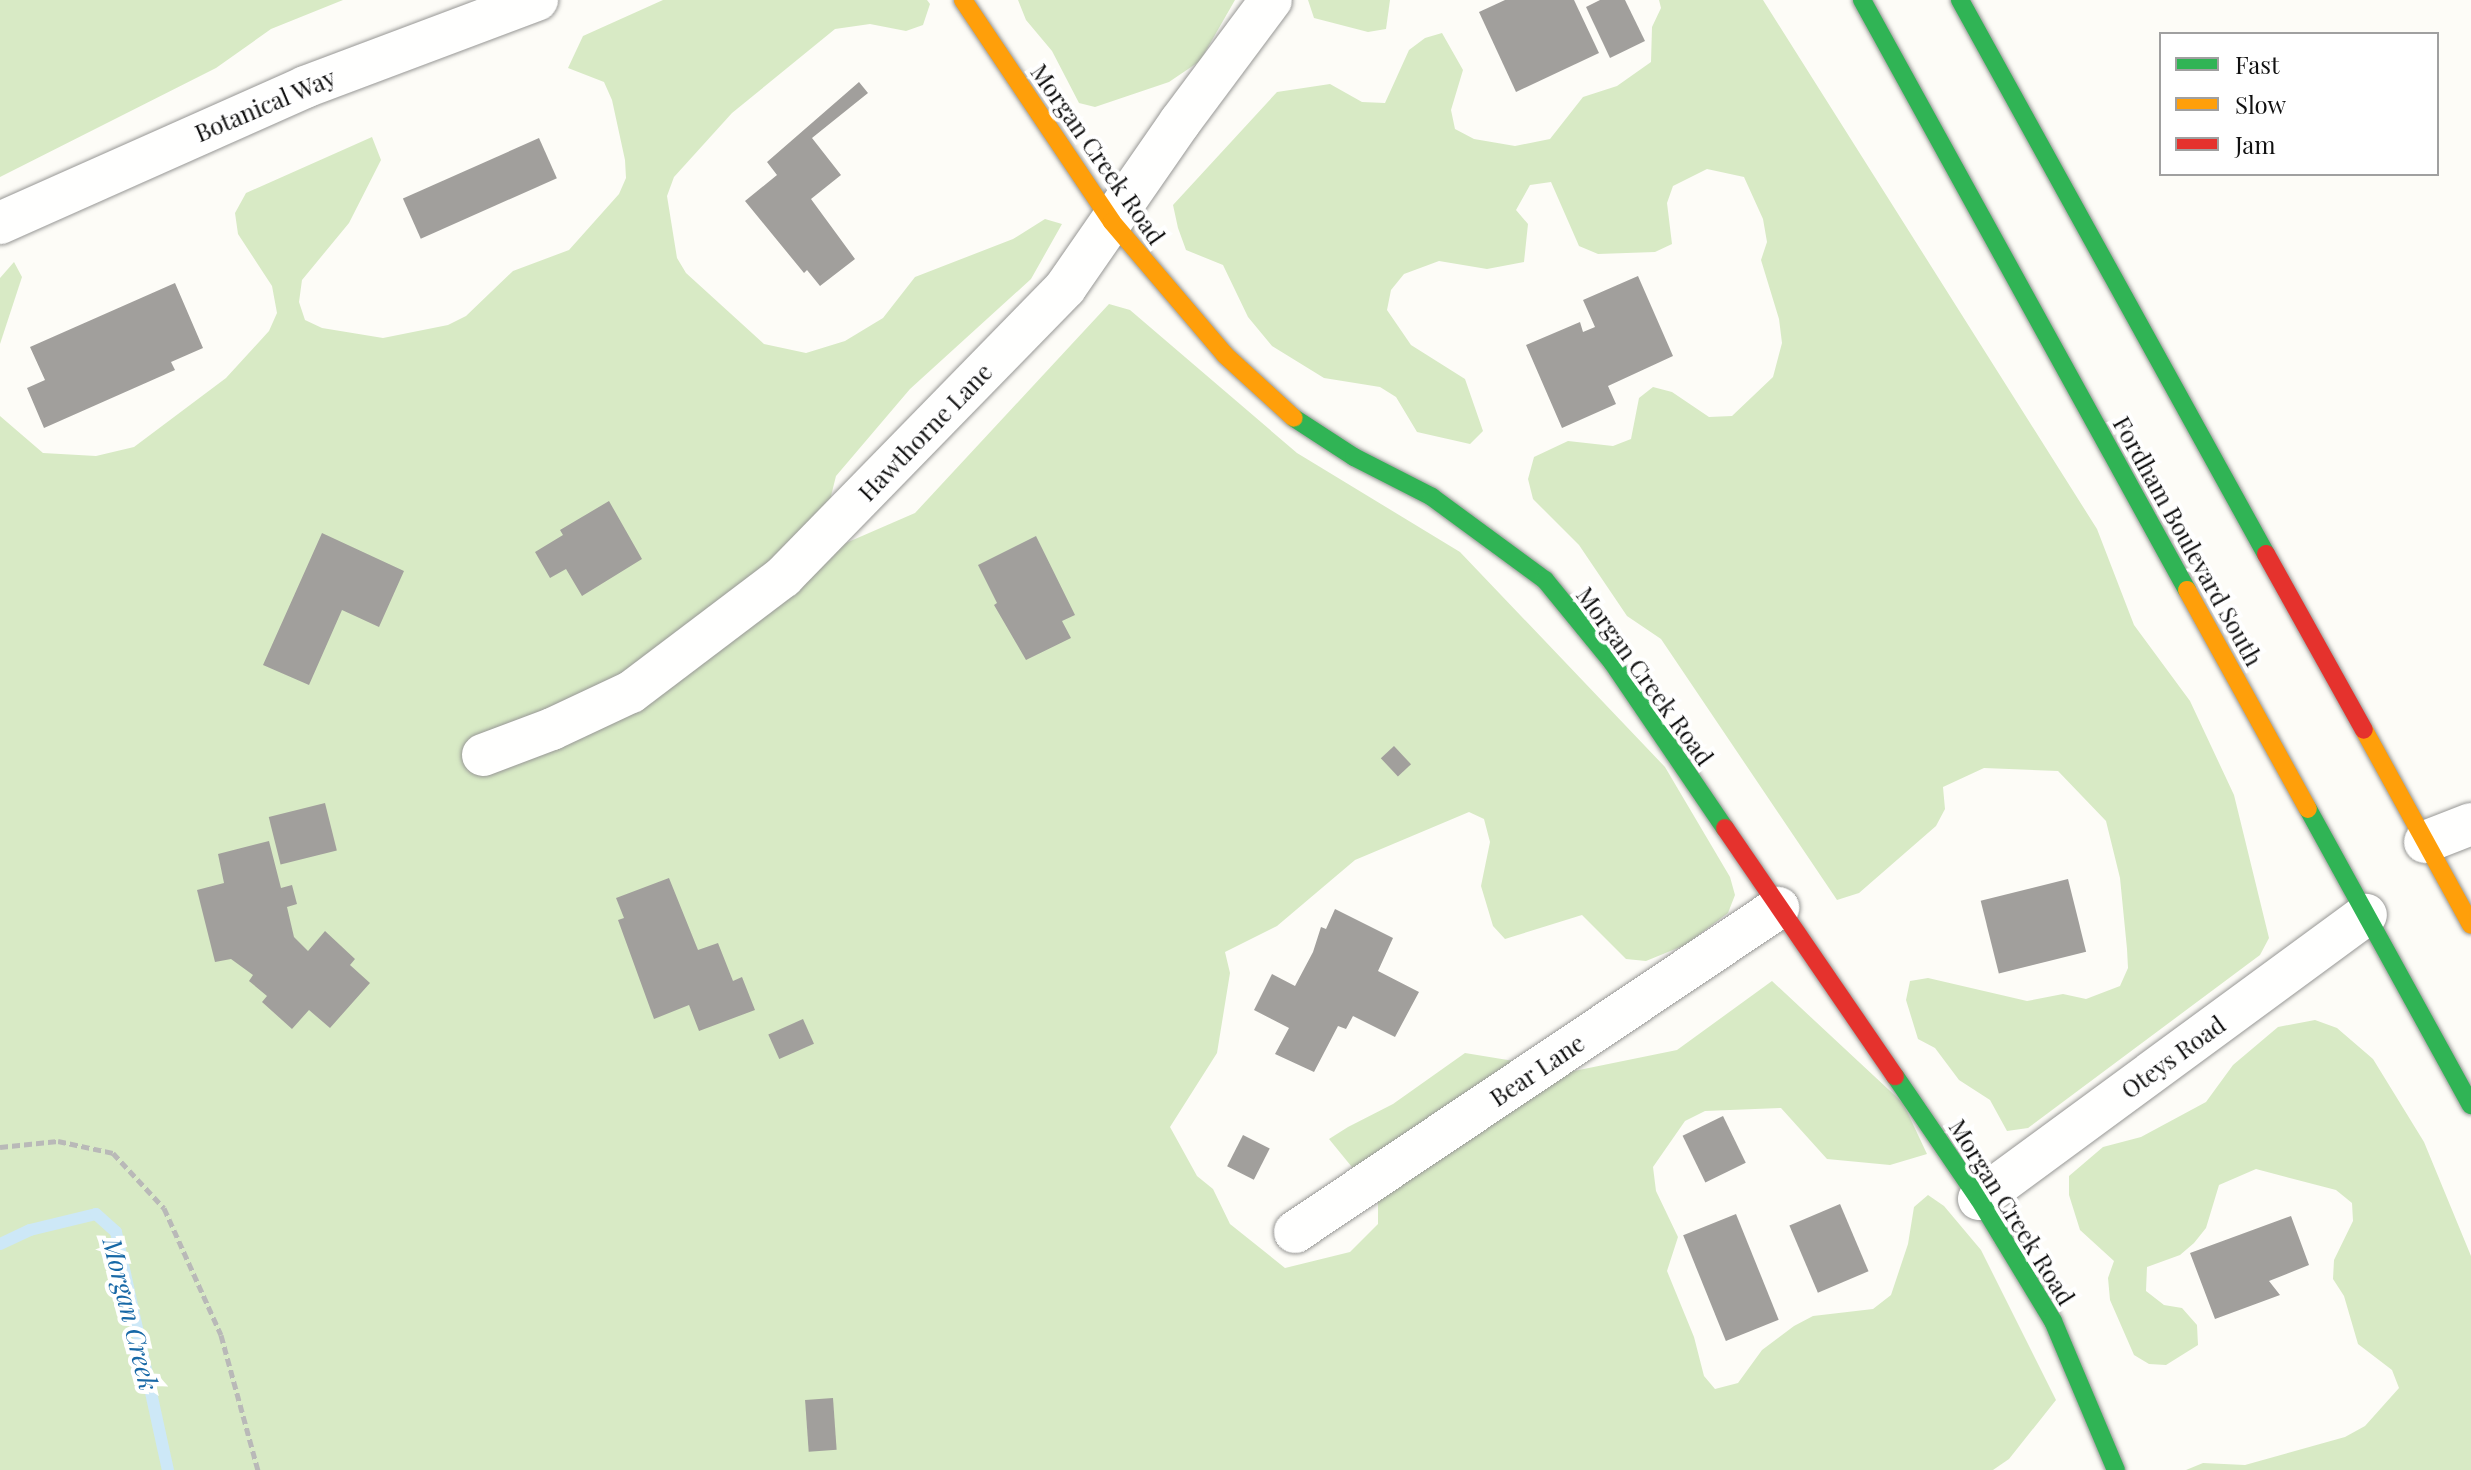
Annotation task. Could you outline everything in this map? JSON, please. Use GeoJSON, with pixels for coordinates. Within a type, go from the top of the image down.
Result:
{"type":"FeatureCollection","features":[{"type":"Feature","properties":{"kind":"main road","name":"Morgan Creek Road"},"geometry":{"type":"LineString","coordinates":[[963,0],[1112,222],[1225,355],[1297,421],[1354,457],[1432,497],[1545,580],[1612,662],[1979,1199],[2053,1321],[2116,1470]]}},
{"type":"Feature","properties":{"kind":"main road","name":"Fordham Boulevard South"},"geometry":{"type":"LineString","coordinates":[[1862,0],[2471,1105]]}},
{"type":"Feature","properties":{"kind":"main road"},"geometry":{"type":"LineString","coordinates":[[1960,0],[2471,925]]}},
{"type":"Feature","properties":{"kind":"street","name":"Botanical Way"},"geometry":{"type":"LineString","coordinates":[[0,223],[305,87],[537,0]]}},
{"type":"Feature","properties":{"kind":"street","name":"Hawthorne Lane"},"geometry":{"type":"LineString","coordinates":[[483,755],[552,729],[631,692],[783,577],[1065,288],[1180,122],[1271,0]]}},
{"type":"Feature","properties":{"kind":"street"},"geometry":{"type":"LineString","coordinates":[[2425,842],[2471,824]]}},
{"type":"Feature","properties":{"kind":"street","name":"Bear Lane"},"geometry":{"type":"LineString","coordinates":[[1295,1232],[1778,908]]}},
{"type":"Feature","properties":{"kind":"street","name":"Oteys Road"},"geometry":{"type":"LineString","coordinates":[[1979,1199],[2366,915]]}},
{"type":"Feature","properties":{"kind":"path"},"geometry":{"type":"LineString","coordinates":[[0,1147],[58,1141],[113,1153],[164,1208],[221,1335],[258,1470]]}},
{"type":"Feature","properties":{"kind":"green space"},"geometry":{"type":"Polygon","coordinates":[[[0,0],[343,0],[271,29],[216,68],[0,177],[0,0]]]}},
{"type":"Feature","properties":{"kind":"green space"},"geometry":{"type":"Polygon","coordinates":[[[663,0],[927,0],[930,4],[923,25],[906,31],[870,24],[835,29],[732,113],[674,177],[667,196],[677,258],[686,273],[764,344],[806,353],[845,341],[883,318],[915,277],[1013,239],[1045,219],[1062,224],[1031,279],[910,389],[836,476],[816,556],[915,513],[1109,304],[1130,310],[1297,453],[1460,552],[1665,767],[1730,877],[1735,895],[1728,913],[1685,945],[1646,961],[1626,959],[1582,915],[1505,939],[1493,926],[1481,886],[1490,842],[1484,819],[1469,812],[1355,860],[1277,926],[1225,952],[1230,973],[1217,1053],[1170,1127],[1197,1176],[1213,1189],[1230,1224],[1285,1268],[1350,1252],[1378,1224],[1378,1199],[1329,1139],[1393,1104],[1465,1053],[1574,1071],[1677,1050],[1772,981],[1903,1103],[1927,1154],[1890,1165],[1827,1159],[1781,1108],[1705,1111],[1685,1121],[1653,1167],[1656,1191],[1678,1237],[1667,1271],[1694,1337],[1704,1376],[1715,1389],[1738,1383],[1762,1350],[1794,1326],[1813,1316],[1873,1309],[1891,1295],[1908,1244],[1914,1207],[1928,1195],[1944,1206],[1981,1250],[2056,1400],[2009,1459],[1993,1470],[0,1470],[0,416],[43,453],[96,456],[134,447],[226,378],[269,331],[277,313],[272,286],[238,234],[235,213],[246,193],[372,137],[381,160],[349,223],[302,280],[299,302],[305,320],[322,328],[383,338],[448,325],[466,316],[513,271],[569,250],[619,194],[626,178],[625,160],[612,100],[604,82],[568,68],[583,36],[663,0]]]}},
{"type":"Feature","properties":{"kind":"green space"},"geometry":{"type":"Polygon","coordinates":[[[1018,0],[1235,0],[1200,61],[1169,82],[1095,107],[1079,103],[1052,51],[1026,20],[1018,0]]]}},
{"type":"Feature","properties":{"kind":"green space"},"geometry":{"type":"Polygon","coordinates":[[[1308,0],[1390,0],[1386,29],[1368,32],[1314,18],[1308,0]]]}},
{"type":"Feature","properties":{"kind":"green space"},"geometry":{"type":"Polygon","coordinates":[[[1659,0],[1763,0],[2097,529],[2134,625],[2190,701],[2234,795],[2269,938],[2260,955],[2028,1128],[2007,1131],[1990,1100],[1959,1080],[1935,1048],[1918,1039],[1906,1000],[1910,981],[1928,978],[2027,1001],[2063,994],[2086,999],[2120,986],[2128,968],[2127,949],[2120,878],[2106,821],[2058,771],[1984,768],[1943,787],[1945,809],[1936,826],[1859,893],[1837,900],[1661,639],[1627,616],[1579,545],[1533,499],[1528,479],[1534,457],[1568,441],[1613,446],[1631,439],[1639,398],[1653,387],[1672,392],[1709,417],[1732,416],[1773,377],[1782,343],[1779,319],[1761,260],[1767,242],[1763,219],[1744,177],[1707,169],[1673,186],[1667,203],[1672,244],[1655,252],[1598,254],[1579,246],[1551,182],[1530,185],[1516,210],[1528,224],[1524,262],[1487,269],[1439,261],[1404,274],[1391,290],[1387,310],[1411,345],[1465,379],[1483,431],[1470,444],[1417,432],[1396,397],[1380,387],[1324,378],[1272,346],[1248,317],[1223,265],[1186,250],[1178,228],[1173,205],[1277,92],[1330,84],[1362,102],[1385,103],[1409,50],[1425,38],[1442,33],[1463,70],[1451,110],[1455,129],[1474,139],[1515,146],[1550,139],[1583,97],[1617,86],[1651,62],[1652,27],[1661,8],[1659,0]]]}},
{"type":"Feature","properties":{"kind":"green space"},"geometry":{"type":"Polygon","coordinates":[[[14,262],[22,277],[0,344],[0,278],[14,262]]]}},
{"type":"Feature","properties":{"kind":"green space"},"geometry":{"type":"Polygon","coordinates":[[[2315,1020],[2337,1028],[2373,1059],[2424,1142],[2471,1256],[2471,1470],[2186,1470],[2203,1463],[2245,1465],[2345,1437],[2365,1426],[2399,1388],[2392,1370],[2358,1344],[2344,1296],[2333,1279],[2334,1260],[2353,1221],[2352,1203],[2336,1190],[2256,1169],[2219,1185],[2206,1228],[2194,1243],[2180,1255],[2147,1267],[2146,1291],[2164,1305],[2182,1308],[2197,1325],[2198,1345],[2166,1365],[2149,1364],[2134,1355],[2110,1300],[2108,1278],[2114,1261],[2080,1230],[2069,1195],[2069,1176],[2103,1147],[2141,1137],[2206,1102],[2233,1065],[2278,1027],[2315,1020]]]}},
{"type":"Feature","properties":{"kind":"building"},"geometry":{"type":"Polygon","coordinates":[[[1505,0],[1574,0],[1599,53],[1516,92],[1479,12],[1505,0]]]}},
{"type":"Feature","properties":{"kind":"building"},"geometry":{"type":"Polygon","coordinates":[[[1600,0],[1625,0],[1645,41],[1610,58],[1586,7],[1600,0]]]}},
{"type":"Feature","properties":{"kind":"building"},"geometry":{"type":"Polygon","coordinates":[[[859,82],[868,93],[812,138],[841,175],[811,199],[855,259],[820,286],[807,270],[804,273],[745,201],[777,175],[767,162],[859,82]]]}},
{"type":"Feature","properties":{"kind":"building"},"geometry":{"type":"Polygon","coordinates":[[[539,138],[557,178],[421,239],[403,199],[539,138]]]}},
{"type":"Feature","properties":{"kind":"building"},"geometry":{"type":"Polygon","coordinates":[[[1638,276],[1673,356],[1608,386],[1616,404],[1562,428],[1526,345],[1580,322],[1583,332],[1595,327],[1583,300],[1638,276]]]}},
{"type":"Feature","properties":{"kind":"building"},"geometry":{"type":"Polygon","coordinates":[[[175,283],[203,348],[171,362],[175,370],[44,428],[27,388],[45,380],[30,347],[175,283]]]}},
{"type":"Feature","properties":{"kind":"building"},"geometry":{"type":"Polygon","coordinates":[[[609,501],[642,559],[582,596],[566,569],[550,578],[535,552],[563,535],[560,530],[609,501]]]}},
{"type":"Feature","properties":{"kind":"building"},"geometry":{"type":"Polygon","coordinates":[[[322,533],[404,571],[379,627],[342,610],[309,685],[263,665],[322,533]]]}},
{"type":"Feature","properties":{"kind":"building"},"geometry":{"type":"Polygon","coordinates":[[[1036,536],[1075,615],[1062,621],[1071,638],[1026,660],[994,605],[997,603],[978,565],[1036,536]]]}},
{"type":"Feature","properties":{"kind":"building"},"geometry":{"type":"Polygon","coordinates":[[[1394,746],[1411,764],[1398,777],[1381,758],[1394,746]]]}},
{"type":"Feature","properties":{"kind":"building"},"geometry":{"type":"Polygon","coordinates":[[[325,803],[337,851],[281,865],[269,817],[325,803]]]}},
{"type":"Feature","properties":{"kind":"building"},"geometry":{"type":"Polygon","coordinates":[[[269,841],[281,888],[292,885],[297,904],[287,907],[294,937],[308,951],[325,931],[355,959],[350,965],[370,983],[330,1028],[309,1010],[292,1029],[262,1002],[267,996],[249,981],[253,975],[231,959],[215,962],[197,890],[224,883],[218,854],[269,841]]]}},
{"type":"Feature","properties":{"kind":"building"},"geometry":{"type":"Polygon","coordinates":[[[669,878],[698,950],[718,943],[733,981],[742,977],[755,1010],[699,1031],[689,1005],[654,1019],[618,920],[624,918],[616,898],[669,878]]]}},
{"type":"Feature","properties":{"kind":"building"},"geometry":{"type":"Polygon","coordinates":[[[2068,879],[2086,952],[1999,974],[1981,901],[2068,879]]]}},
{"type":"Feature","properties":{"kind":"building"},"geometry":{"type":"Polygon","coordinates":[[[1335,909],[1393,938],[1378,971],[1419,992],[1395,1037],[1353,1016],[1346,1029],[1338,1026],[1314,1072],[1275,1054],[1289,1028],[1254,1010],[1272,974],[1295,986],[1313,952],[1321,927],[1326,929],[1335,909]]]}},
{"type":"Feature","properties":{"kind":"building"},"geometry":{"type":"Polygon","coordinates":[[[803,1019],[814,1044],[779,1059],[768,1034],[803,1019]]]}},
{"type":"Feature","properties":{"kind":"building"},"geometry":{"type":"Polygon","coordinates":[[[1723,1116],[1746,1163],[1705,1182],[1683,1136],[1723,1116]]]}},
{"type":"Feature","properties":{"kind":"building"},"geometry":{"type":"Polygon","coordinates":[[[1243,1135],[1270,1149],[1254,1180],[1227,1166],[1243,1135]]]}},
{"type":"Feature","properties":{"kind":"building"},"geometry":{"type":"Polygon","coordinates":[[[1840,1204],[1869,1271],[1818,1293],[1789,1225],[1840,1204]]]}},
{"type":"Feature","properties":{"kind":"building"},"geometry":{"type":"Polygon","coordinates":[[[1736,1214],[1779,1320],[1726,1341],[1683,1235],[1736,1214]]]}},
{"type":"Feature","properties":{"kind":"building"},"geometry":{"type":"Polygon","coordinates":[[[2291,1216],[2309,1265],[2269,1281],[2280,1295],[2215,1319],[2190,1253],[2291,1216]]]}},
{"type":"Feature","properties":{"kind":"building"},"geometry":{"type":"Polygon","coordinates":[[[833,1398],[837,1450],[809,1452],[805,1400],[833,1398]]]}},
{"type":"Feature","properties":{"kind":"waterway","name":"Morgan Creek"},"geometry":{"type":"LineString","coordinates":[[0,1244],[30,1230],[96,1214],[116,1232],[168,1470]]}},
{"type":"Feature","properties":{"kind":"traffic: fast"},"geometry":{"type":"LineString","coordinates":[[1862,0],[2187,590]]}},
{"type":"Feature","properties":{"kind":"traffic: fast"},"geometry":{"type":"LineString","coordinates":[[1960,0],[2266,554]]}},
{"type":"Feature","properties":{"kind":"traffic: fast"},"geometry":{"type":"LineString","coordinates":[[1294,418],[1354,457],[1432,497],[1545,580],[1612,662],[1725,828]]}},
{"type":"Feature","properties":{"kind":"traffic: fast"},"geometry":{"type":"LineString","coordinates":[[2308,809],[2471,1105]]}},
{"type":"Feature","properties":{"kind":"traffic: fast"},"geometry":{"type":"LineString","coordinates":[[1895,1076],[1979,1199],[2053,1321],[2116,1470]]}},
{"type":"Feature","properties":{"kind":"traffic: slow"},"geometry":{"type":"LineString","coordinates":[[963,0],[1112,222],[1225,355],[1294,418]]}},
{"type":"Feature","properties":{"kind":"traffic: slow"},"geometry":{"type":"LineString","coordinates":[[2187,590],[2308,809]]}},
{"type":"Feature","properties":{"kind":"traffic: slow"},"geometry":{"type":"LineString","coordinates":[[2364,730],[2471,925]]}},
{"type":"Feature","properties":{"kind":"traffic: jam"},"geometry":{"type":"LineString","coordinates":[[2266,554],[2364,730]]}},
{"type":"Feature","properties":{"kind":"traffic: jam"},"geometry":{"type":"LineString","coordinates":[[1725,828],[1895,1076]]}}]}
